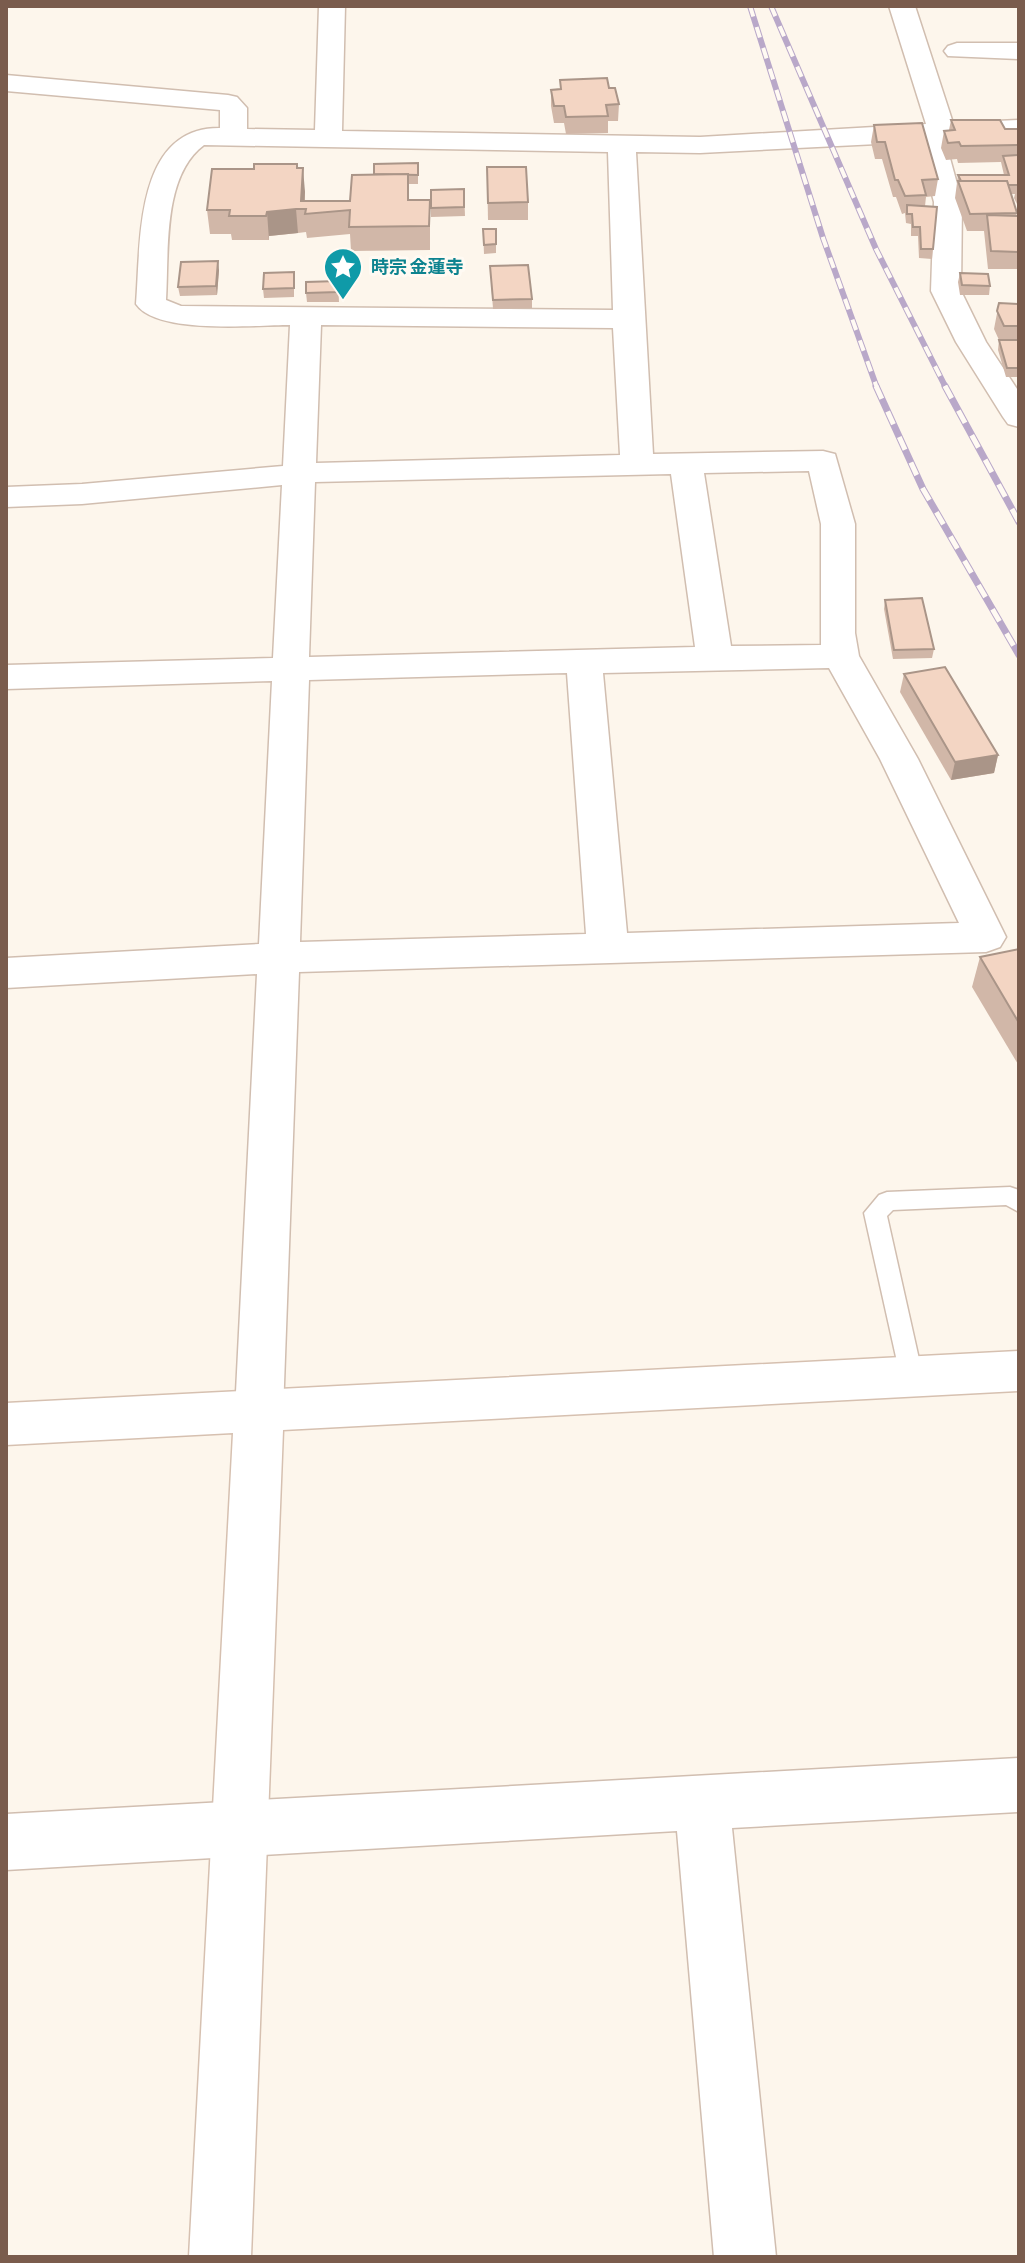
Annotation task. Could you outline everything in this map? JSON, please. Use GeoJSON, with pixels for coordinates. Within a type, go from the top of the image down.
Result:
{"type":"FeatureCollection","features":[{"type":"Feature","properties":{"kind":"street"},"geometry":{"type":"LineString","coordinates":[[328,138],[332,6]]}},
{"type":"Feature","properties":{"kind":"street"},"geometry":{"type":"LineString","coordinates":[[902,6],[936,131],[948,202],[946,291],[971,342],[1019,417]]}},
{"type":"Feature","properties":{"kind":"street"},"geometry":{"type":"LineString","coordinates":[[957,51],[1019,51]]}},
{"type":"Feature","properties":{"kind":"street"},"geometry":{"type":"LineString","coordinates":[[6,83],[228,103],[234,108],[233,137]]}},
{"type":"Feature","properties":{"kind":"street"},"geometry":{"type":"LineString","coordinates":[[628,319],[176,315],[151,304],[164,179],[177,154],[195,139],[328,138],[700,145],[1019,128]]}},
{"type":"Feature","properties":{"kind":"street"},"geometry":{"type":"LineString","coordinates":[[622,144],[637,465]]}},
{"type":"Feature","properties":{"kind":"street"},"geometry":{"type":"LineString","coordinates":[[220,2257],[306,316]]}},
{"type":"Feature","properties":{"kind":"street"},"geometry":{"type":"LineString","coordinates":[[6,497],[343,470],[823,461],[838,524],[837,633],[841,656],[899,759],[986,937],[278,958],[6,973]]}},
{"type":"Feature","properties":{"kind":"street"},"geometry":{"type":"LineString","coordinates":[[686,465],[715,658]]}},
{"type":"Feature","properties":{"kind":"street"},"geometry":{"type":"LineString","coordinates":[[6,677],[841,656]]}},
{"type":"Feature","properties":{"kind":"street"},"geometry":{"type":"LineString","coordinates":[[584,662],[608,948]]}},
{"type":"Feature","properties":{"kind":"street"},"geometry":{"type":"LineString","coordinates":[[6,1424],[1019,1371]]}},
{"type":"Feature","properties":{"kind":"street"},"geometry":{"type":"LineString","coordinates":[[6,1842],[239,1826],[1019,1785]]}},
{"type":"Feature","properties":{"kind":"street"},"geometry":{"type":"LineString","coordinates":[[702,1804],[745,2257]]}},
{"type":"Feature","properties":{"kind":"lane"},"geometry":{"type":"LineString","coordinates":[[911,1377],[875,1213],[887,1201],[1010,1196],[1019,1203]]}},
{"type":"Feature","properties":{"kind":"building"},"geometry":{"type":"Polygon","coordinates":[[[607,78],[609,88],[615,88],[619,104],[606,105],[608,116],[566,117],[564,106],[554,106],[551,90],[561,89],[560,80],[607,78]]]}},
{"type":"Feature","properties":{"kind":"building"},"geometry":{"type":"Polygon","coordinates":[[[951,120],[1000,120],[1005,129],[1019,129],[1019,145],[961,146],[959,142],[948,143],[944,131],[955,130],[951,120]]]}},
{"type":"Feature","properties":{"kind":"building"},"geometry":{"type":"Polygon","coordinates":[[[922,123],[938,179],[922,180],[926,195],[905,196],[898,180],[895,180],[885,142],[877,142],[874,125],[922,123]]]}},
{"type":"Feature","properties":{"kind":"building"},"geometry":{"type":"Polygon","coordinates":[[[1019,155],[1019,185],[1008,185],[1007,181],[961,181],[958,175],[1009,175],[1003,156],[1019,155]]]}},
{"type":"Feature","properties":{"kind":"building"},"geometry":{"type":"Polygon","coordinates":[[[418,163],[418,175],[374,174],[374,164],[418,163]]]}},
{"type":"Feature","properties":{"kind":"building"},"geometry":{"type":"Polygon","coordinates":[[[254,164],[297,164],[297,168],[303,168],[301,201],[350,201],[352,175],[408,174],[408,200],[430,200],[429,226],[349,227],[350,210],[305,214],[306,209],[296,209],[267,212],[266,216],[229,216],[230,210],[207,210],[212,169],[254,169],[254,164]]]}},
{"type":"Feature","properties":{"kind":"building"},"geometry":{"type":"Polygon","coordinates":[[[487,167],[526,167],[528,202],[488,203],[487,167]]]}},
{"type":"Feature","properties":{"kind":"building"},"geometry":{"type":"Polygon","coordinates":[[[958,181],[1007,181],[1017,213],[970,214],[958,181]]]}},
{"type":"Feature","properties":{"kind":"building"},"geometry":{"type":"Polygon","coordinates":[[[464,189],[464,207],[431,208],[431,190],[464,189]]]}},
{"type":"Feature","properties":{"kind":"building"},"geometry":{"type":"Polygon","coordinates":[[[907,205],[937,207],[933,249],[921,249],[920,227],[913,227],[912,214],[907,214],[907,205]]]}},
{"type":"Feature","properties":{"kind":"building"},"geometry":{"type":"Polygon","coordinates":[[[987,215],[1019,216],[1019,252],[991,251],[987,215]]]}},
{"type":"Feature","properties":{"kind":"building"},"geometry":{"type":"Polygon","coordinates":[[[483,229],[496,229],[496,244],[484,245],[483,229]]]}},
{"type":"Feature","properties":{"kind":"building"},"geometry":{"type":"Polygon","coordinates":[[[218,261],[216,286],[178,287],[181,262],[218,261]]]}},
{"type":"Feature","properties":{"kind":"building"},"geometry":{"type":"Polygon","coordinates":[[[528,265],[532,299],[493,300],[490,266],[528,265]]]}},
{"type":"Feature","properties":{"kind":"building"},"geometry":{"type":"Polygon","coordinates":[[[294,272],[294,288],[263,289],[264,273],[294,272]]]}},
{"type":"Feature","properties":{"kind":"building"},"geometry":{"type":"Polygon","coordinates":[[[960,273],[988,274],[990,286],[962,285],[960,273]]]}},
{"type":"Feature","properties":{"kind":"building"},"geometry":{"type":"Polygon","coordinates":[[[338,281],[338,292],[306,293],[306,282],[338,281]]]}},
{"type":"Feature","properties":{"kind":"building"},"geometry":{"type":"Polygon","coordinates":[[[999,303],[1019,304],[1019,326],[1004,326],[997,311],[999,303]]]}},
{"type":"Feature","properties":{"kind":"building"},"geometry":{"type":"Polygon","coordinates":[[[999,340],[1019,340],[1019,368],[1007,368],[999,340]]]}},
{"type":"Feature","properties":{"kind":"building"},"geometry":{"type":"Polygon","coordinates":[[[922,598],[934,649],[894,650],[885,600],[922,598]]]}},
{"type":"Feature","properties":{"kind":"building"},"geometry":{"type":"Polygon","coordinates":[[[945,667],[998,755],[955,762],[904,674],[945,667]]]}},
{"type":"Feature","properties":{"kind":"building"},"geometry":{"type":"Polygon","coordinates":[[[1019,949],[1019,1023],[980,957],[1019,949]]]}},
{"type":"Feature","properties":{"kind":"railway"},"geometry":{"type":"LineString","coordinates":[[750,6],[823,238],[877,388]]}},
{"type":"Feature","properties":{"kind":"railway"},"geometry":{"type":"LineString","coordinates":[[771,6],[876,249],[946,388]]}},
{"type":"Feature","properties":{"kind":"railway"},"geometry":{"type":"LineString","coordinates":[[876,386],[923,489],[1019,655]]}},
{"type":"Feature","properties":{"kind":"railway"},"geometry":{"type":"LineString","coordinates":[[945,386],[1019,522]]}},
{"type":"Feature","properties":{"kind":"place","name":"時宗 金蓮寺"},"geometry":{"type":"Point","coordinates":[343,301]}}]}
